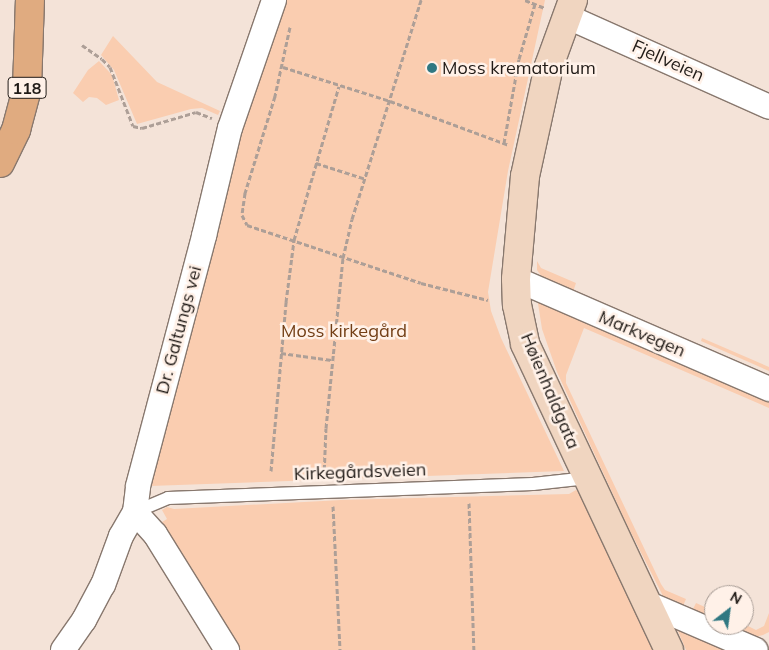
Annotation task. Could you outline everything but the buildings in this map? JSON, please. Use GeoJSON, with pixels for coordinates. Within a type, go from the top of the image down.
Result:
{"type":"FeatureCollection","features":[{"type":"Feature","properties":{"kind":"main road","name":"118"},"geometry":{"type":"LineString","coordinates":[[0,164],[16,130],[27,89],[30,0]]}},
{"type":"Feature","properties":{"kind":"street","name":"Dr. Galtungs vei"},"geometry":{"type":"LineString","coordinates":[[63,650],[84,620],[103,585],[121,536],[135,512],[138,486],[204,236],[230,128],[274,0]]}},
{"type":"Feature","properties":{"kind":"street","name":"Fjellveien"},"geometry":{"type":"LineString","coordinates":[[570,8],[769,107]]}},
{"type":"Feature","properties":{"kind":"street","name":"Høienhaldgata"},"geometry":{"type":"LineString","coordinates":[[570,8],[549,66],[529,153],[525,176],[516,279],[517,305],[525,344],[669,650]]}},
{"type":"Feature","properties":{"kind":"street","name":"Markvegen"},"geometry":{"type":"LineString","coordinates":[[516,279],[769,389]]}},
{"type":"Feature","properties":{"kind":"street"},"geometry":{"type":"LineString","coordinates":[[135,512],[155,534],[227,650]]}},
{"type":"Feature","properties":{"kind":"street"},"geometry":{"type":"LineString","coordinates":[[649,604],[756,650]]}},
{"type":"Feature","properties":{"kind":"lane","name":"Kirkegårdsveien"},"geometry":{"type":"LineString","coordinates":[[135,512],[168,498],[533,484],[588,478]]}},
{"type":"Feature","properties":{"kind":"path"},"geometry":{"type":"LineString","coordinates":[[340,650],[334,507],[332,498],[323,491],[332,360],[343,258],[352,219],[421,0]]}},
{"type":"Feature","properties":{"kind":"path"},"geometry":{"type":"LineString","coordinates":[[504,143],[518,59],[535,4]]}},
{"type":"Feature","properties":{"kind":"path"},"geometry":{"type":"LineString","coordinates":[[292,20],[282,67],[244,193],[242,215],[247,225],[421,283],[488,300]]}},
{"type":"Feature","properties":{"kind":"path"},"geometry":{"type":"LineString","coordinates":[[82,45],[110,67],[133,126],[142,128],[201,112],[230,128]]}},
{"type":"Feature","properties":{"kind":"path"},"geometry":{"type":"LineString","coordinates":[[282,67],[390,101],[529,153]]}},
{"type":"Feature","properties":{"kind":"path"},"geometry":{"type":"LineString","coordinates":[[271,471],[281,353],[294,240],[339,86]]}},
{"type":"Feature","properties":{"kind":"path"},"geometry":{"type":"LineString","coordinates":[[316,163],[366,179]]}},
{"type":"Feature","properties":{"kind":"path"},"geometry":{"type":"LineString","coordinates":[[281,353],[332,360]]}},
{"type":"Feature","properties":{"kind":"path"},"geometry":{"type":"LineString","coordinates":[[469,502],[474,650]]}},
{"type":"Feature","properties":{"kind":"green space","name":"Moss kirkegård"},"geometry":{"type":"Polygon","coordinates":[[[279,0],[545,0],[508,171],[488,292],[491,311],[501,338],[564,471],[150,486],[236,132],[279,0]]]}},
{"type":"Feature","properties":{"kind":"green space"},"geometry":{"type":"Polygon","coordinates":[[[113,36],[157,82],[220,111],[218,115],[202,108],[191,109],[137,124],[114,70],[101,55],[113,36]]]}},
{"type":"Feature","properties":{"kind":"green space"},"geometry":{"type":"Polygon","coordinates":[[[99,61],[112,75],[119,100],[106,105],[97,98],[89,97],[83,102],[73,93],[88,70],[99,61]]]}},
{"type":"Feature","properties":{"kind":"green space"},"geometry":{"type":"Polygon","coordinates":[[[537,261],[541,268],[576,283],[573,292],[542,277],[537,270],[537,261]]]}},
{"type":"Feature","properties":{"kind":"green space"},"geometry":{"type":"Polygon","coordinates":[[[537,297],[641,347],[769,402],[769,408],[584,328],[566,375],[566,383],[661,584],[665,590],[686,599],[683,606],[665,600],[627,525],[557,372],[542,329],[537,297]]]}},
{"type":"Feature","properties":{"kind":"green space"},"geometry":{"type":"Polygon","coordinates":[[[702,338],[769,367],[769,371],[701,341],[702,338]]]}},
{"type":"Feature","properties":{"kind":"green space"},"geometry":{"type":"Polygon","coordinates":[[[576,490],[583,494],[655,650],[241,650],[162,522],[167,519],[162,510],[167,507],[174,509],[341,500],[569,494],[576,490]]]}},
{"type":"Feature","properties":{"kind":"green space"},"geometry":{"type":"Polygon","coordinates":[[[696,603],[704,607],[704,616],[692,611],[696,603]]]}},
{"type":"Feature","properties":{"kind":"green space"},"geometry":{"type":"Polygon","coordinates":[[[769,613],[769,632],[755,637],[750,635],[754,635],[754,629],[756,630],[764,626],[769,613]]]}},
{"type":"Feature","properties":{"kind":"green space"},"geometry":{"type":"Polygon","coordinates":[[[675,624],[732,650],[686,650],[675,624]]]}},
{"type":"Feature","properties":{"kind":"place","name":"Moss krematorium"},"geometry":{"type":"Point","coordinates":[432,68]}}]}
